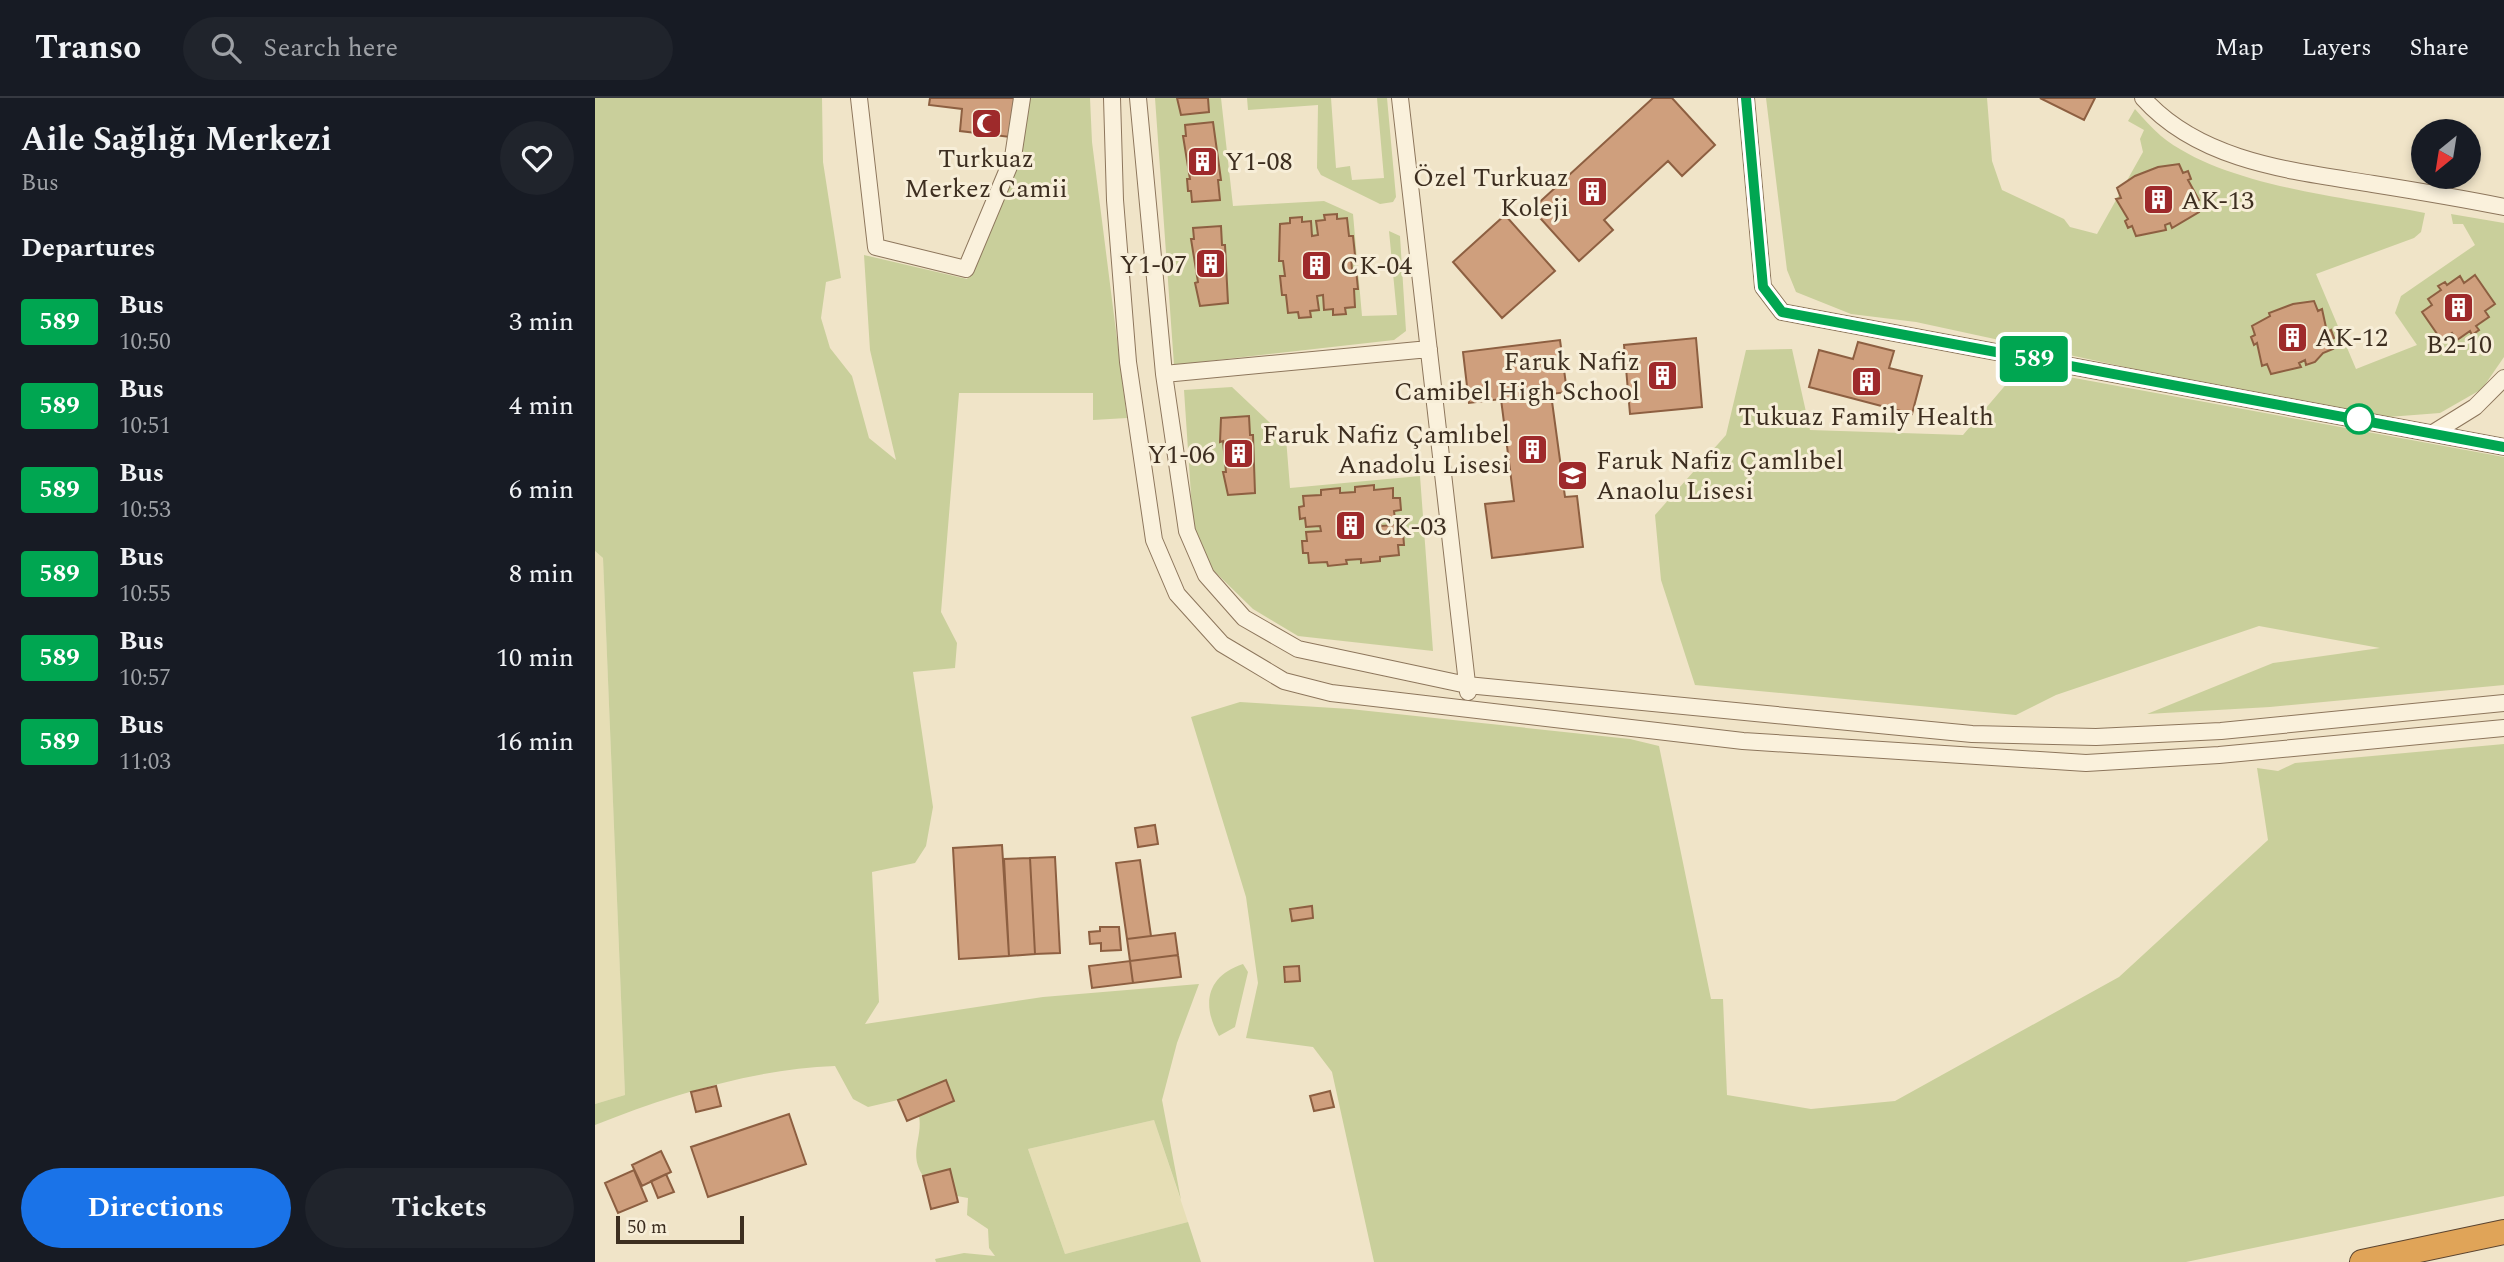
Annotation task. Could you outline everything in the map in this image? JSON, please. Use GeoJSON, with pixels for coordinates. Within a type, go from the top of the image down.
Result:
{"type":"FeatureCollection","features":[{"type":"Feature","properties":{"kind":"highway"},"geometry":{"type":"LineString","coordinates":[[2362,1262],[2504,1233]]}},
{"type":"Feature","properties":{"kind":"street"},"geometry":{"type":"LineString","coordinates":[[859,98],[877,247],[967,269],[1013,157],[1022,98]]}},
{"type":"Feature","properties":{"kind":"street"},"geometry":{"type":"LineString","coordinates":[[1112,98],[1115,200],[1139,450],[1154,540],[1177,594],[1222,645],[1284,681],[1331,693],[1743,741],[2087,762],[2219,755],[2504,728]]}},
{"type":"Feature","properties":{"kind":"street"},"geometry":{"type":"LineString","coordinates":[[1138,98],[1164,374],[1187,531],[1206,575],[1244,618],[1298,649],[1467,685],[1972,734],[2096,737],[2221,731],[2504,703]]}},
{"type":"Feature","properties":{"kind":"street"},"geometry":{"type":"LineString","coordinates":[[1400,98],[1470,709]]}},
{"type":"Feature","properties":{"kind":"street"},"geometry":{"type":"LineString","coordinates":[[1747,98],[1763,287],[1782,312],[2504,447]]}},
{"type":"Feature","properties":{"kind":"street"},"geometry":{"type":"LineString","coordinates":[[2143,98],[2183,133],[2208,146],[2245,158],[2295,172],[2504,207]]}},
{"type":"Feature","properties":{"kind":"street"},"geometry":{"type":"LineString","coordinates":[[1164,374],[1429,349]]}},
{"type":"Feature","properties":{"kind":"street"},"geometry":{"type":"LineString","coordinates":[[2433,433],[2475,407],[2504,377]]}},
{"type":"Feature","properties":{"kind":"shaded area"},"geometry":{"type":"Polygon","coordinates":[[[595,551],[603,558],[625,1095],[595,1104],[595,551]]]}},
{"type":"Feature","properties":{"kind":"shaded area"},"geometry":{"type":"Polygon","coordinates":[[[1154,1120],[1188,1222],[1065,1254],[1028,1149],[1154,1120]]]}},
{"type":"Feature","properties":{"kind":"green space"},"geometry":{"type":"Polygon","coordinates":[[[595,98],[822,98],[823,162],[841,278],[826,282],[821,318],[830,348],[852,376],[869,438],[896,460],[870,350],[864,255],[967,279],[986,241],[1022,98],[1090,98],[1092,142],[1127,418],[1093,420],[1093,393],[959,393],[941,612],[957,643],[955,668],[913,672],[933,807],[926,846],[915,863],[872,872],[879,1002],[865,1024],[1043,997],[1199,984],[1177,1043],[1162,1100],[1181,1200],[1154,1120],[1028,1149],[1065,1254],[1188,1222],[1201,1262],[936,1262],[935,1259],[964,1253],[995,1256],[989,1248],[988,1229],[967,1215],[968,1198],[957,1196],[950,1169],[923,1176],[919,1168],[916,1153],[919,1116],[954,1101],[945,1081],[898,1100],[868,1107],[853,1099],[835,1066],[805,1068],[713,1085],[595,1125],[595,1104],[625,1095],[603,558],[595,551],[595,98]]]}},
{"type":"Feature","properties":{"kind":"green space"},"geometry":{"type":"Polygon","coordinates":[[[1155,98],[1221,98],[1233,206],[1324,201],[1353,214],[1362,316],[1397,315],[1389,231],[1400,236],[1406,331],[1394,340],[1174,365],[1155,98]]]}},
{"type":"Feature","properties":{"kind":"green space"},"geometry":{"type":"Polygon","coordinates":[[[1247,98],[1331,98],[1336,168],[1350,166],[1352,180],[1384,178],[1377,98],[1387,98],[1396,197],[1393,202],[1380,204],[1321,175],[1317,168],[1318,105],[1248,110],[1247,98]]]}},
{"type":"Feature","properties":{"kind":"green space"},"geometry":{"type":"Polygon","coordinates":[[[1766,98],[1987,98],[1992,161],[2002,190],[2064,219],[2070,227],[2097,234],[2143,152],[2140,139],[2144,130],[2128,121],[2135,109],[2161,136],[2187,153],[2218,167],[2287,188],[2425,213],[2421,232],[2414,238],[2316,274],[2356,369],[2417,345],[2395,313],[2401,296],[2475,245],[2463,224],[2453,224],[2451,214],[2504,223],[2504,357],[2482,389],[2440,413],[2388,417],[2139,370],[1916,322],[1851,314],[1796,292],[1787,270],[1766,98]]]}},
{"type":"Feature","properties":{"kind":"green space"},"geometry":{"type":"Polygon","coordinates":[[[1792,349],[1810,430],[1963,435],[2020,368],[2504,457],[2504,685],[2270,707],[2147,714],[2273,663],[2380,648],[2259,626],[2056,695],[2016,715],[1695,685],[1661,580],[1655,515],[1726,435],[1746,350],[1792,349]]]}},
{"type":"Feature","properties":{"kind":"green space"},"geometry":{"type":"Polygon","coordinates":[[[1232,387],[1286,438],[1290,488],[1420,476],[1433,651],[1298,636],[1253,609],[1211,568],[1193,525],[1184,390],[1232,387]]]}},
{"type":"Feature","properties":{"kind":"green space"},"geometry":{"type":"Polygon","coordinates":[[[1240,702],[1350,709],[1630,739],[1659,746],[1711,999],[1723,999],[1727,1095],[1811,1109],[1895,1101],[2119,977],[2268,840],[2257,768],[2278,771],[2295,763],[2504,744],[2504,1196],[2186,1262],[1374,1262],[1332,1072],[1313,1047],[1246,1038],[1258,983],[1246,897],[1191,717],[1240,702]]]}},
{"type":"Feature","properties":{"kind":"green space"},"geometry":{"type":"Polygon","coordinates":[[[1243,964],[1248,972],[1235,1027],[1219,1036],[1210,1013],[1211,992],[1222,976],[1243,964]]]}},
{"type":"Feature","properties":{"kind":"building","name":"Turkuaz Merkez Camii"},"geometry":{"type":"Polygon","coordinates":[[[930,98],[1016,98],[1010,137],[960,131],[962,109],[929,105],[930,98]]]}},
{"type":"Feature","properties":{"kind":"building"},"geometry":{"type":"Polygon","coordinates":[[[1177,98],[1208,98],[1209,112],[1181,115],[1177,98]]]}},
{"type":"Feature","properties":{"kind":"building","name":"Özel Turkuaz Koleji"},"geometry":{"type":"Polygon","coordinates":[[[1653,98],[1672,98],[1715,145],[1682,176],[1668,161],[1604,220],[1613,230],[1579,261],[1532,209],[1653,98]]]}},
{"type":"Feature","properties":{"kind":"building"},"geometry":{"type":"Polygon","coordinates":[[[2040,98],[2095,98],[2084,120],[2040,98]]]}},
{"type":"Feature","properties":{"kind":"building","name":"Y1-08"},"geometry":{"type":"Polygon","coordinates":[[[1213,122],[1221,180],[1218,180],[1220,200],[1192,202],[1191,191],[1188,191],[1187,179],[1190,179],[1183,136],[1186,136],[1185,125],[1213,122]]]}},
{"type":"Feature","properties":{"kind":"building","name":"AK-13"},"geometry":{"type":"Polygon","coordinates":[[[2179,164],[2183,173],[2188,171],[2191,179],[2188,180],[2199,200],[2195,202],[2199,212],[2172,228],[2170,223],[2165,225],[2166,230],[2136,236],[2132,226],[2128,228],[2125,221],[2128,219],[2116,199],[2121,198],[2117,188],[2135,176],[2158,167],[2179,164]]]}},
{"type":"Feature","properties":{"kind":"building","name":"CK-04"},"geometry":{"type":"Polygon","coordinates":[[[1337,214],[1337,219],[1347,218],[1349,236],[1353,236],[1355,255],[1351,255],[1352,270],[1356,269],[1358,289],[1354,289],[1355,307],[1345,308],[1346,314],[1333,315],[1333,309],[1324,310],[1323,295],[1317,296],[1319,310],[1310,311],[1311,317],[1299,318],[1298,312],[1288,313],[1286,295],[1282,295],[1280,276],[1285,276],[1283,261],[1279,261],[1280,224],[1290,223],[1290,218],[1302,217],[1302,222],[1311,221],[1312,236],[1318,235],[1316,221],[1325,220],[1324,215],[1337,214]]]}},
{"type":"Feature","properties":{"kind":"building"},"geometry":{"type":"Polygon","coordinates":[[[1505,215],[1555,271],[1502,318],[1453,262],[1505,215]]]}},
{"type":"Feature","properties":{"kind":"building","name":"Y1-07"},"geometry":{"type":"Polygon","coordinates":[[[1221,226],[1222,245],[1225,245],[1228,303],[1200,306],[1191,239],[1194,239],[1193,228],[1221,226]]]}},
{"type":"Feature","properties":{"kind":"building","name":"B2-10"},"geometry":{"type":"Polygon","coordinates":[[[2475,275],[2495,304],[2485,311],[2489,317],[2476,326],[2479,330],[2472,335],[2470,331],[2457,340],[2452,333],[2442,341],[2422,312],[2432,305],[2428,299],[2441,290],[2438,286],[2445,282],[2447,285],[2460,276],[2464,283],[2475,275]]]}},
{"type":"Feature","properties":{"kind":"building","name":"AK-12"},"geometry":{"type":"Polygon","coordinates":[[[2314,301],[2318,311],[2322,309],[2327,332],[2331,330],[2334,338],[2329,340],[2333,349],[2323,353],[2315,362],[2306,365],[2305,360],[2299,363],[2301,367],[2271,374],[2267,364],[2262,366],[2257,343],[2254,345],[2251,337],[2255,335],[2252,326],[2270,316],[2269,313],[2293,304],[2314,301]]]}},
{"type":"Feature","properties":{"kind":"building","name":"Faruk Nafiz Camibel High School"},"geometry":{"type":"Polygon","coordinates":[[[1696,338],[1702,407],[1630,414],[1624,345],[1696,338]]]}},
{"type":"Feature","properties":{"kind":"building","name":"Faruk Nafiz Çamlıbel Anadolu Lisesi"},"geometry":{"type":"Polygon","coordinates":[[[1560,340],[1567,392],[1551,394],[1565,497],[1577,496],[1583,547],[1492,558],[1485,504],[1514,501],[1501,399],[1469,403],[1463,352],[1560,340]]]}},
{"type":"Feature","properties":{"kind":"building","name":"Tukuaz Family Health"},"geometry":{"type":"Polygon","coordinates":[[[1858,342],[1894,351],[1889,368],[1922,376],[1912,414],[1809,387],[1819,350],[1853,359],[1858,342]]]}},
{"type":"Feature","properties":{"kind":"building","name":"Y1-06"},"geometry":{"type":"Polygon","coordinates":[[[1249,416],[1250,435],[1253,435],[1255,493],[1228,495],[1223,472],[1226,472],[1223,441],[1220,442],[1221,418],[1249,416]]]}},
{"type":"Feature","properties":{"kind":"building","name":"CK-03"},"geometry":{"type":"Polygon","coordinates":[[[1374,485],[1374,490],[1393,488],[1393,498],[1400,498],[1401,510],[1394,511],[1395,519],[1381,520],[1381,526],[1396,525],[1396,533],[1403,532],[1404,545],[1398,545],[1399,555],[1361,563],[1361,559],[1346,560],[1347,564],[1328,566],[1327,562],[1309,563],[1308,553],[1303,553],[1302,541],[1307,541],[1306,532],[1321,531],[1320,526],[1306,527],[1305,518],[1300,519],[1299,507],[1304,506],[1303,496],[1321,495],[1321,490],[1340,488],[1340,493],[1355,492],[1355,487],[1374,485]]]}},
{"type":"Feature","properties":{"kind":"building"},"geometry":{"type":"Polygon","coordinates":[[[1155,825],[1158,844],[1138,847],[1135,828],[1155,825]]]}},
{"type":"Feature","properties":{"kind":"building"},"geometry":{"type":"Polygon","coordinates":[[[1002,845],[1009,956],[959,959],[953,848],[1002,845]]]}},
{"type":"Feature","properties":{"kind":"building"},"geometry":{"type":"Polygon","coordinates":[[[1055,857],[1060,953],[1035,954],[1030,858],[1055,857]]]}},
{"type":"Feature","properties":{"kind":"building"},"geometry":{"type":"Polygon","coordinates":[[[1030,858],[1035,954],[1009,956],[1004,859],[1030,858]]]}},
{"type":"Feature","properties":{"kind":"building"},"geometry":{"type":"Polygon","coordinates":[[[1140,860],[1151,936],[1127,939],[1116,863],[1140,860]]]}},
{"type":"Feature","properties":{"kind":"building"},"geometry":{"type":"Polygon","coordinates":[[[1312,906],[1313,918],[1292,921],[1290,909],[1312,906]]]}},
{"type":"Feature","properties":{"kind":"building"},"geometry":{"type":"Polygon","coordinates":[[[1100,927],[1119,927],[1121,950],[1101,951],[1101,943],[1090,944],[1089,932],[1100,931],[1100,927]]]}},
{"type":"Feature","properties":{"kind":"building"},"geometry":{"type":"Polygon","coordinates":[[[1175,933],[1178,955],[1130,961],[1127,939],[1175,933]]]}},
{"type":"Feature","properties":{"kind":"building"},"geometry":{"type":"Polygon","coordinates":[[[1178,955],[1181,977],[1133,983],[1130,961],[1178,955]]]}},
{"type":"Feature","properties":{"kind":"building"},"geometry":{"type":"Polygon","coordinates":[[[1130,961],[1133,983],[1092,988],[1089,966],[1130,961]]]}},
{"type":"Feature","properties":{"kind":"building"},"geometry":{"type":"Polygon","coordinates":[[[1299,966],[1300,981],[1285,982],[1284,967],[1299,966]]]}},
{"type":"Feature","properties":{"kind":"building"},"geometry":{"type":"Polygon","coordinates":[[[946,1080],[954,1101],[907,1121],[898,1100],[946,1080]]]}},
{"type":"Feature","properties":{"kind":"building"},"geometry":{"type":"Polygon","coordinates":[[[716,1086],[721,1106],[696,1112],[691,1092],[716,1086]]]}},
{"type":"Feature","properties":{"kind":"building"},"geometry":{"type":"Polygon","coordinates":[[[1330,1091],[1334,1107],[1314,1111],[1310,1096],[1330,1091]]]}},
{"type":"Feature","properties":{"kind":"building"},"geometry":{"type":"Polygon","coordinates":[[[789,1114],[806,1164],[708,1197],[691,1147],[789,1114]]]}},
{"type":"Feature","properties":{"kind":"building"},"geometry":{"type":"Polygon","coordinates":[[[661,1151],[671,1172],[642,1186],[632,1165],[661,1151]]]}},
{"type":"Feature","properties":{"kind":"building"},"geometry":{"type":"Polygon","coordinates":[[[950,1169],[958,1202],[931,1209],[923,1176],[950,1169]]]}},
{"type":"Feature","properties":{"kind":"building"},"geometry":{"type":"Polygon","coordinates":[[[634,1170],[647,1201],[618,1213],[605,1183],[634,1170]]]}},
{"type":"Feature","properties":{"kind":"building"},"geometry":{"type":"Polygon","coordinates":[[[666,1174],[674,1192],[658,1198],[651,1181],[666,1174]]]}},
{"type":"Feature","properties":{"kind":"bus line","name":"589"},"geometry":{"type":"LineString","coordinates":[[1746,98],[1763,287],[1782,312],[2504,447]]}},
{"type":"Feature","properties":{"kind":"place","name":"Turkuaz Merkez Camii"},"geometry":{"type":"Point","coordinates":[986,123]}},
{"type":"Feature","properties":{"kind":"place","name":"Y1-08"},"geometry":{"type":"Point","coordinates":[1202,161]}},
{"type":"Feature","properties":{"kind":"place","name":"Özel Turkuaz Koleji"},"geometry":{"type":"Point","coordinates":[1592,192]}},
{"type":"Feature","properties":{"kind":"place","name":"AK-13"},"geometry":{"type":"Point","coordinates":[2158,200]}},
{"type":"Feature","properties":{"kind":"place","name":"Y1-07"},"geometry":{"type":"Point","coordinates":[1210,264]}},
{"type":"Feature","properties":{"kind":"place","name":"CK-04"},"geometry":{"type":"Point","coordinates":[1317,265]}},
{"type":"Feature","properties":{"kind":"place","name":"B2-10"},"geometry":{"type":"Point","coordinates":[2459,308]}},
{"type":"Feature","properties":{"kind":"place","name":"AK-12"},"geometry":{"type":"Point","coordinates":[2292,337]}},
{"type":"Feature","properties":{"kind":"place","name":"Faruk Nafiz Camibel High School"},"geometry":{"type":"Point","coordinates":[1663,376]}},
{"type":"Feature","properties":{"kind":"place","name":"Tukuaz Family Health"},"geometry":{"type":"Point","coordinates":[1866,381]}},
{"type":"Feature","properties":{"kind":"place","name":"Faruk Nafiz Çamlıbel Anadolu Lisesi"},"geometry":{"type":"Point","coordinates":[1533,449]}},
{"type":"Feature","properties":{"kind":"place","name":"Y1-06"},"geometry":{"type":"Point","coordinates":[1238,454]}},
{"type":"Feature","properties":{"kind":"place","name":"Faruk Nafiz Çamlıbel Anaolu Lisesi"},"geometry":{"type":"Point","coordinates":[1573,475]}},
{"type":"Feature","properties":{"kind":"place","name":"CK-03"},"geometry":{"type":"Point","coordinates":[1351,526]}}]}
